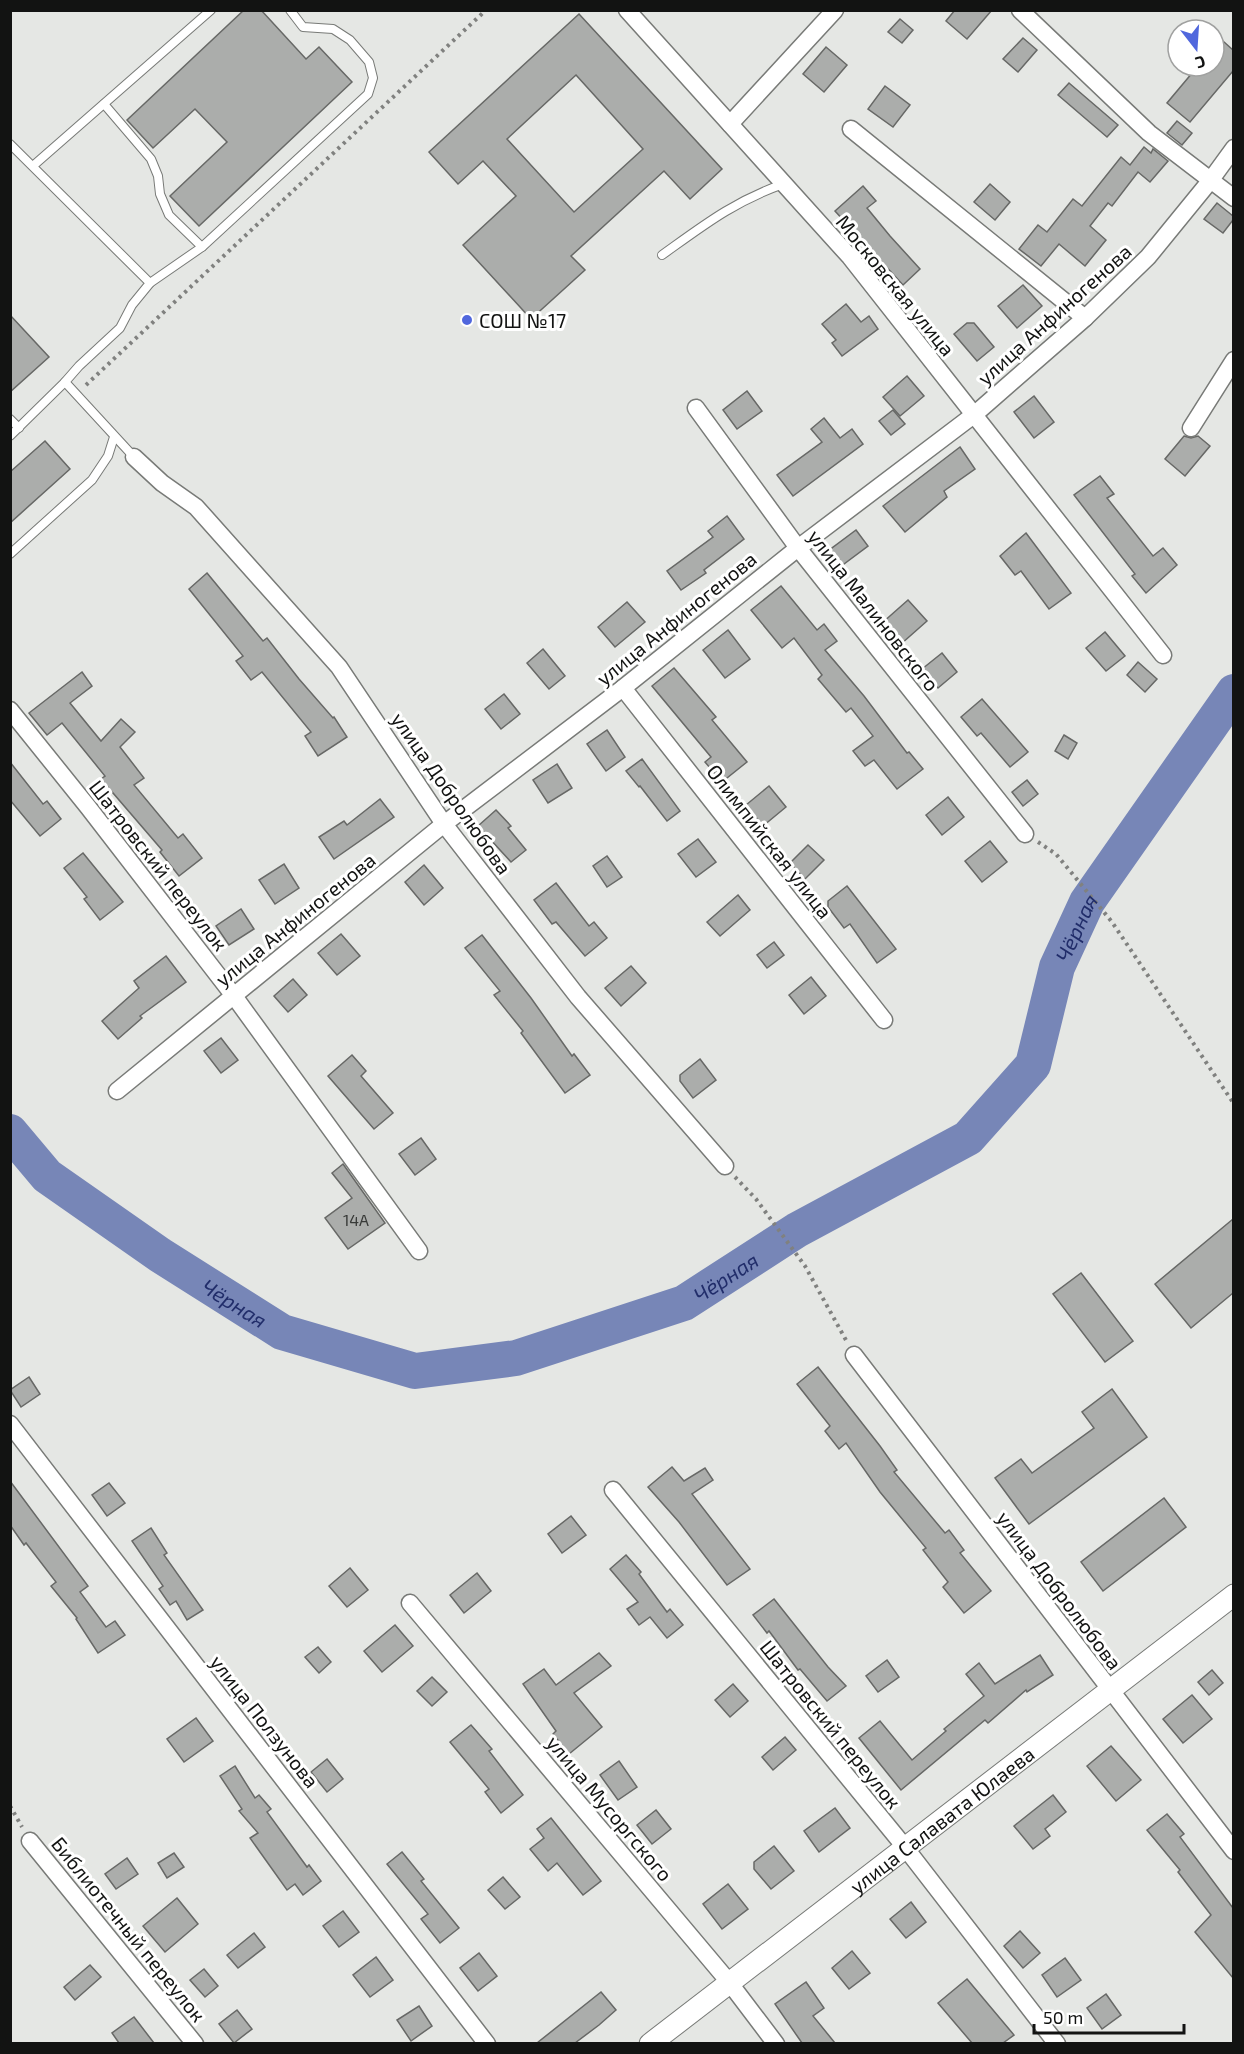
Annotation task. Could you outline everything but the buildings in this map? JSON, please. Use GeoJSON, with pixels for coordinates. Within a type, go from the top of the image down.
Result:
{"type":"FeatureCollection","features":[{"type":"Feature","properties":{"kind":"street","name":"Московская улица"},"geometry":{"type":"LineString","coordinates":[[627,10],[850,257],[1163,655]]}},
{"type":"Feature","properties":{"kind":"street"},"geometry":{"type":"LineString","coordinates":[[730,124],[835,10]]}},
{"type":"Feature","properties":{"kind":"street"},"geometry":{"type":"LineString","coordinates":[[1020,10],[1149,133],[1233,198]]}},
{"type":"Feature","properties":{"kind":"street"},"geometry":{"type":"LineString","coordinates":[[851,129],[1085,318]]}},
{"type":"Feature","properties":{"kind":"street","name":"улица Анфиногенова"},"geometry":{"type":"LineString","coordinates":[[117,1091],[444,824],[622,688],[798,548],[975,414],[1085,318],[1148,257],[1210,181],[1233,148]]}},
{"type":"Feature","properties":{"kind":"street"},"geometry":{"type":"LineString","coordinates":[[1191,428],[1233,360]]}},
{"type":"Feature","properties":{"kind":"street","name":"улица Малиновского"},"geometry":{"type":"LineString","coordinates":[[696,408],[798,548],[1025,834]]}},
{"type":"Feature","properties":{"kind":"street","name":"улица Добролюбова"},"geometry":{"type":"LineString","coordinates":[[134,457],[162,483],[196,507],[339,667],[444,824],[578,997],[725,1166]]}},
{"type":"Feature","properties":{"kind":"street","name":"Олимпийская улица"},"geometry":{"type":"LineString","coordinates":[[622,688],[884,1020]]}},
{"type":"Feature","properties":{"kind":"street","name":"Шатровский переулок"},"geometry":{"type":"LineString","coordinates":[[10,710],[234,996],[419,1251]]}},
{"type":"Feature","properties":{"kind":"street","name":"улица Добролюбова"},"geometry":{"type":"LineString","coordinates":[[854,1355],[1233,1851]]}},
{"type":"Feature","properties":{"kind":"street","name":"улица Ползунова"},"geometry":{"type":"LineString","coordinates":[[10,1424],[487,2043]]}},
{"type":"Feature","properties":{"kind":"street","name":"Шатровский переулок"},"geometry":{"type":"LineString","coordinates":[[613,1490],[904,1846],[1057,2043]]}},
{"type":"Feature","properties":{"kind":"street","name":"улица Салавата Юлаева"},"geometry":{"type":"LineString","coordinates":[[650,2043],[1233,1595]]}},
{"type":"Feature","properties":{"kind":"street","name":"улица Мусоргского"},"geometry":{"type":"LineString","coordinates":[[410,1603],[729,1982],[776,2043]]}},
{"type":"Feature","properties":{"kind":"street","name":"Библиотечный переулок"},"geometry":{"type":"LineString","coordinates":[[30,1841],[195,2043]]}},
{"type":"Feature","properties":{"kind":"lane"},"geometry":{"type":"LineString","coordinates":[[33,165],[211,10]]}},
{"type":"Feature","properties":{"kind":"lane"},"geometry":{"type":"LineString","coordinates":[[10,436],[120,328],[132,306],[150,284],[201,247],[368,94],[373,78],[369,62],[350,40],[333,29],[303,27],[290,10]]}},
{"type":"Feature","properties":{"kind":"lane"},"geometry":{"type":"LineString","coordinates":[[104,104],[151,159],[158,176],[160,194],[169,215],[201,247]]}},
{"type":"Feature","properties":{"kind":"lane"},"geometry":{"type":"LineString","coordinates":[[10,144],[150,284]]}},
{"type":"Feature","properties":{"kind":"lane"},"geometry":{"type":"LineString","coordinates":[[662,255],[722,212],[754,194],[783,184]]}},
{"type":"Feature","properties":{"kind":"lane"},"geometry":{"type":"LineString","coordinates":[[64,382],[134,457]]}},
{"type":"Feature","properties":{"kind":"lane"},"geometry":{"type":"LineString","coordinates":[[10,419],[19,428]]}},
{"type":"Feature","properties":{"kind":"lane"},"geometry":{"type":"LineString","coordinates":[[10,554],[92,480],[108,456],[114,436]]}},
{"type":"Feature","properties":{"kind":"path"},"geometry":{"type":"LineString","coordinates":[[76,395],[486,10]]}},
{"type":"Feature","properties":{"kind":"path"},"geometry":{"type":"LineString","coordinates":[[1056,854],[1112,922],[1233,1104]]}},
{"type":"Feature","properties":{"kind":"path"},"geometry":{"type":"LineString","coordinates":[[725,1166],[756,1199],[806,1266],[854,1355]]}},
{"type":"Feature","properties":{"kind":"waterway","name":"Чёрная"},"geometry":{"type":"LineString","coordinates":[[10,1132],[47,1176],[160,1255],[282,1332],[415,1371],[516,1358],[684,1303],[797,1230],[968,1138],[1033,1065],[1057,967],[1087,902],[1234,692]]}},
{"type":"Feature","properties":{"kind":"place","name":"СОШ №17"},"geometry":{"type":"Point","coordinates":[467,320]}}]}
